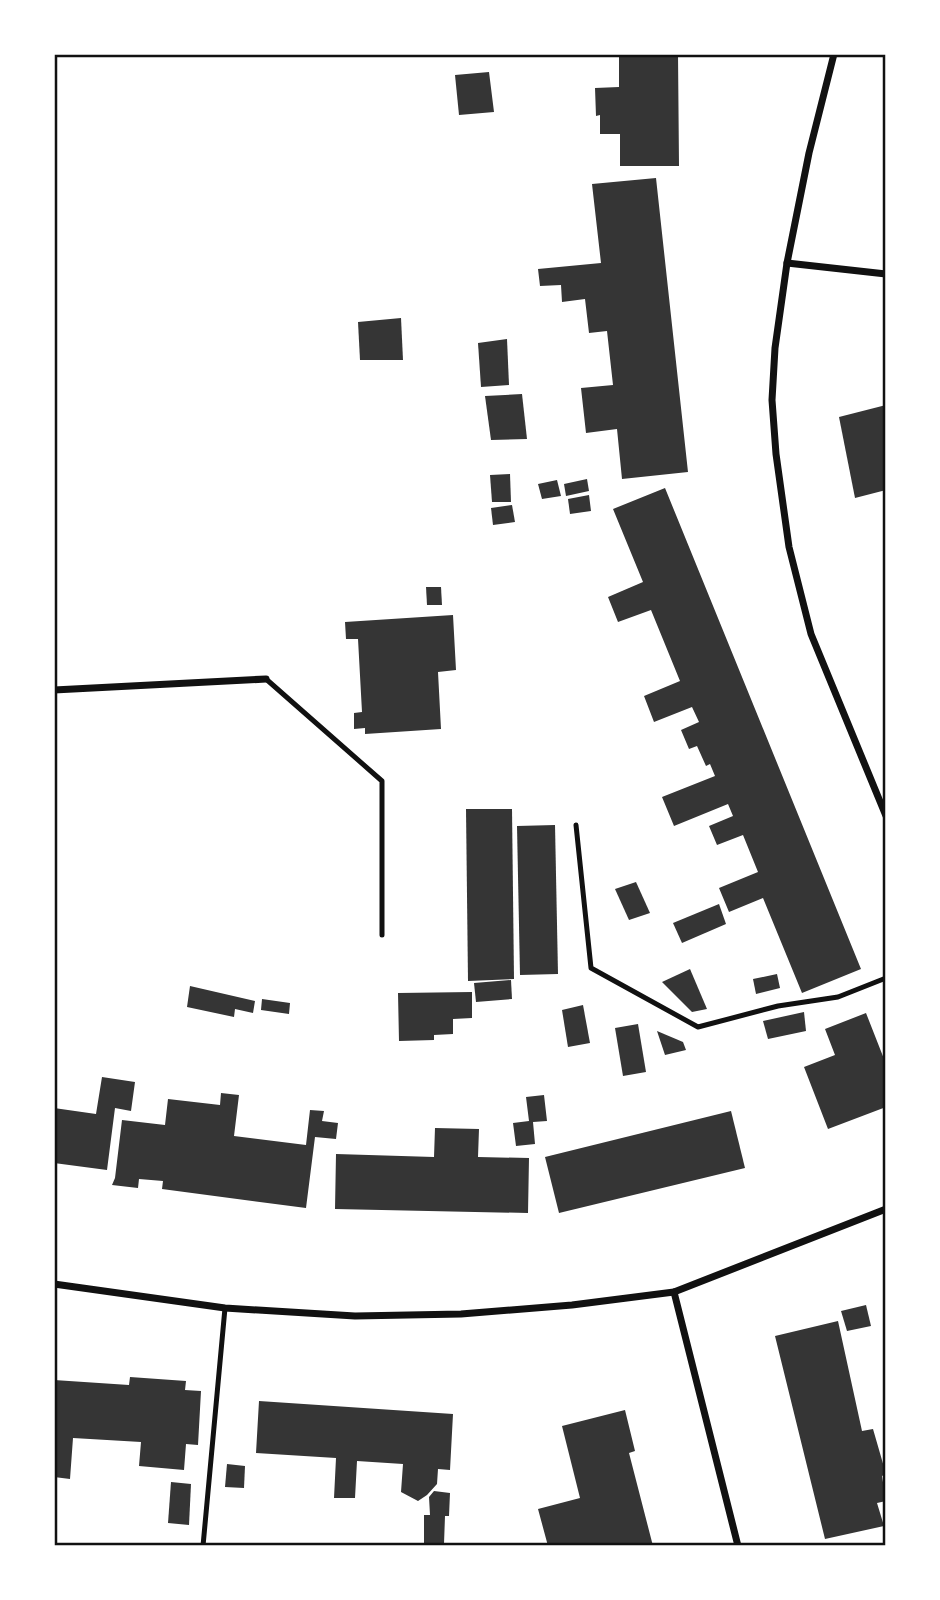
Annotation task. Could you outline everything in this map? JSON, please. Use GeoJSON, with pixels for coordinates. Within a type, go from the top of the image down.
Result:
{"type":"FeatureCollection","features":[{"type":"Feature","properties":{"kind":"street"},"geometry":{"type":"LineString","coordinates":[[834,54],[809,153],[787,262],[775,348],[772,400],[776,454],[789,547],[811,634],[886,816]]}},
{"type":"Feature","properties":{"kind":"street"},"geometry":{"type":"LineString","coordinates":[[787,262],[886,274]]}},
{"type":"Feature","properties":{"kind":"street"},"geometry":{"type":"LineString","coordinates":[[54,691],[266,679]]}},
{"type":"Feature","properties":{"kind":"street"},"geometry":{"type":"LineString","coordinates":[[54,1284],[225,1308],[355,1316],[461,1314],[572,1304],[674,1292],[886,1209]]}},
{"type":"Feature","properties":{"kind":"street"},"geometry":{"type":"LineString","coordinates":[[674,1292],[738,1546]]}},
{"type":"Feature","properties":{"kind":"lane"},"geometry":{"type":"LineString","coordinates":[[266,679],[382,780],[382,935]]}},
{"type":"Feature","properties":{"kind":"lane"},"geometry":{"type":"LineString","coordinates":[[576,825],[591,968],[698,1027],[778,1006],[838,997],[886,978]]}},
{"type":"Feature","properties":{"kind":"lane"},"geometry":{"type":"LineString","coordinates":[[203,1546],[225,1308]]}},
{"type":"Feature","properties":{"kind":"building"},"geometry":{"type":"Polygon","coordinates":[[[619,54],[678,54],[679,166],[620,166],[620,134],[600,134],[595,88],[619,87],[619,54]]]}},
{"type":"Feature","properties":{"kind":"building"},"geometry":{"type":"Polygon","coordinates":[[[489,72],[494,112],[459,115],[455,75],[489,72]]]}},
{"type":"Feature","properties":{"kind":"building"},"geometry":{"type":"Polygon","coordinates":[[[656,178],[688,472],[622,479],[617,429],[586,433],[581,388],[613,385],[607,331],[589,333],[585,299],[562,302],[561,285],[540,286],[538,269],[601,263],[592,184],[656,178]]]}},
{"type":"Feature","properties":{"kind":"building"},"geometry":{"type":"Polygon","coordinates":[[[401,318],[403,360],[360,360],[358,322],[401,318]]]}},
{"type":"Feature","properties":{"kind":"building"},"geometry":{"type":"Polygon","coordinates":[[[507,339],[509,385],[481,387],[478,343],[507,339]]]}},
{"type":"Feature","properties":{"kind":"building"},"geometry":{"type":"Polygon","coordinates":[[[522,394],[527,439],[491,440],[485,396],[522,394]]]}},
{"type":"Feature","properties":{"kind":"building"},"geometry":{"type":"Polygon","coordinates":[[[886,405],[886,490],[855,498],[839,417],[886,405]]]}},
{"type":"Feature","properties":{"kind":"building"},"geometry":{"type":"Polygon","coordinates":[[[510,474],[511,502],[492,502],[490,475],[510,474]]]}},
{"type":"Feature","properties":{"kind":"building"},"geometry":{"type":"Polygon","coordinates":[[[587,479],[589,491],[566,496],[564,484],[587,479]]]}},
{"type":"Feature","properties":{"kind":"building"},"geometry":{"type":"Polygon","coordinates":[[[557,480],[561,496],[542,499],[538,484],[557,480]]]}},
{"type":"Feature","properties":{"kind":"building"},"geometry":{"type":"Polygon","coordinates":[[[665,488],[861,969],[802,993],[763,898],[729,912],[719,888],[758,872],[743,835],[717,845],[709,826],[733,816],[728,804],[674,826],[662,797],[715,776],[710,764],[706,766],[697,746],[689,749],[681,730],[699,722],[692,707],[654,722],[644,696],[680,681],[651,610],[618,622],[608,597],[643,582],[613,509],[665,488]]]}},
{"type":"Feature","properties":{"kind":"building"},"geometry":{"type":"Polygon","coordinates":[[[589,495],[591,511],[570,514],[568,499],[589,495]]]}},
{"type":"Feature","properties":{"kind":"building"},"geometry":{"type":"Polygon","coordinates":[[[512,505],[515,522],[493,525],[491,508],[512,505]]]}},
{"type":"Feature","properties":{"kind":"building"},"geometry":{"type":"Polygon","coordinates":[[[426,587],[441,587],[442,605],[427,605],[426,587]]]}},
{"type":"Feature","properties":{"kind":"building"},"geometry":{"type":"Polygon","coordinates":[[[453,615],[456,670],[438,672],[441,729],[365,734],[365,728],[354,729],[354,713],[362,712],[358,639],[346,639],[345,622],[453,615]]]}},
{"type":"Feature","properties":{"kind":"building"},"geometry":{"type":"Polygon","coordinates":[[[466,809],[512,809],[514,979],[468,981],[466,809]]]}},
{"type":"Feature","properties":{"kind":"building"},"geometry":{"type":"Polygon","coordinates":[[[555,825],[558,974],[520,975],[517,826],[555,825]]]}},
{"type":"Feature","properties":{"kind":"building"},"geometry":{"type":"Polygon","coordinates":[[[636,882],[650,913],[629,920],[615,889],[636,882]]]}},
{"type":"Feature","properties":{"kind":"building"},"geometry":{"type":"Polygon","coordinates":[[[719,904],[726,924],[682,943],[673,923],[719,904]]]}},
{"type":"Feature","properties":{"kind":"building"},"geometry":{"type":"Polygon","coordinates":[[[690,969],[707,1009],[692,1012],[662,982],[690,969]]]}},
{"type":"Feature","properties":{"kind":"building"},"geometry":{"type":"Polygon","coordinates":[[[777,974],[780,988],[756,994],[753,979],[777,974]]]}},
{"type":"Feature","properties":{"kind":"building"},"geometry":{"type":"Polygon","coordinates":[[[511,980],[512,999],[476,1002],[474,983],[511,980]]]}},
{"type":"Feature","properties":{"kind":"building"},"geometry":{"type":"Polygon","coordinates":[[[190,986],[255,1001],[253,1013],[235,1009],[234,1017],[187,1007],[190,986]]]}},
{"type":"Feature","properties":{"kind":"building"},"geometry":{"type":"Polygon","coordinates":[[[472,992],[472,1018],[453,1019],[453,1034],[434,1035],[434,1040],[399,1041],[398,993],[472,992]]]}},
{"type":"Feature","properties":{"kind":"building"},"geometry":{"type":"Polygon","coordinates":[[[262,999],[290,1003],[289,1014],[261,1010],[262,999]]]}},
{"type":"Feature","properties":{"kind":"building"},"geometry":{"type":"Polygon","coordinates":[[[583,1005],[590,1043],[568,1047],[562,1010],[583,1005]]]}},
{"type":"Feature","properties":{"kind":"building"},"geometry":{"type":"Polygon","coordinates":[[[804,1012],[806,1031],[768,1039],[763,1021],[804,1012]]]}},
{"type":"Feature","properties":{"kind":"building"},"geometry":{"type":"Polygon","coordinates":[[[866,1013],[886,1064],[886,1107],[828,1129],[804,1067],[835,1055],[825,1029],[866,1013]]]}},
{"type":"Feature","properties":{"kind":"building"},"geometry":{"type":"Polygon","coordinates":[[[638,1024],[646,1072],[623,1076],[615,1028],[638,1024]]]}},
{"type":"Feature","properties":{"kind":"building"},"geometry":{"type":"Polygon","coordinates":[[[657,1031],[683,1042],[686,1050],[665,1055],[657,1031]]]}},
{"type":"Feature","properties":{"kind":"building"},"geometry":{"type":"Polygon","coordinates":[[[102,1077],[135,1082],[131,1111],[115,1108],[107,1170],[54,1163],[54,1108],[96,1114],[102,1077]]]}},
{"type":"Feature","properties":{"kind":"building"},"geometry":{"type":"Polygon","coordinates":[[[221,1093],[239,1095],[234,1136],[306,1145],[310,1110],[324,1111],[322,1121],[338,1123],[336,1139],[315,1137],[306,1208],[162,1189],[163,1181],[139,1179],[138,1188],[112,1185],[122,1120],[165,1125],[168,1099],[220,1105],[221,1093]]]}},
{"type":"Feature","properties":{"kind":"building"},"geometry":{"type":"Polygon","coordinates":[[[544,1095],[547,1121],[533,1122],[535,1144],[516,1146],[513,1123],[529,1121],[526,1097],[544,1095]]]}},
{"type":"Feature","properties":{"kind":"building"},"geometry":{"type":"Polygon","coordinates":[[[731,1111],[745,1168],[559,1213],[545,1157],[731,1111]]]}},
{"type":"Feature","properties":{"kind":"building"},"geometry":{"type":"Polygon","coordinates":[[[435,1128],[479,1129],[478,1157],[529,1158],[528,1213],[335,1209],[336,1154],[434,1157],[435,1128]]]}},
{"type":"Feature","properties":{"kind":"building"},"geometry":{"type":"Polygon","coordinates":[[[866,1305],[871,1326],[847,1331],[841,1311],[866,1305]]]}},
{"type":"Feature","properties":{"kind":"building"},"geometry":{"type":"Polygon","coordinates":[[[838,1321],[862,1431],[873,1429],[886,1474],[882,1476],[886,1501],[877,1503],[884,1526],[825,1539],[775,1336],[838,1321]]]}},
{"type":"Feature","properties":{"kind":"building"},"geometry":{"type":"Polygon","coordinates":[[[130,1377],[186,1381],[185,1390],[201,1391],[198,1445],[186,1444],[184,1470],[139,1466],[141,1442],[73,1438],[70,1479],[54,1477],[54,1380],[129,1385],[130,1377]]]}},
{"type":"Feature","properties":{"kind":"building"},"geometry":{"type":"Polygon","coordinates":[[[259,1401],[453,1414],[450,1470],[438,1469],[437,1484],[418,1501],[401,1492],[403,1464],[357,1461],[355,1498],[334,1498],[336,1458],[256,1453],[259,1401]]]}},
{"type":"Feature","properties":{"kind":"building"},"geometry":{"type":"Polygon","coordinates":[[[625,1410],[635,1451],[629,1453],[653,1546],[548,1546],[538,1509],[580,1498],[562,1426],[625,1410]]]}},
{"type":"Feature","properties":{"kind":"building"},"geometry":{"type":"Polygon","coordinates":[[[227,1464],[245,1466],[244,1488],[225,1487],[227,1464]]]}},
{"type":"Feature","properties":{"kind":"building"},"geometry":{"type":"Polygon","coordinates":[[[171,1482],[191,1484],[189,1525],[168,1523],[171,1482]]]}},
{"type":"Feature","properties":{"kind":"building"},"geometry":{"type":"Polygon","coordinates":[[[434,1491],[450,1493],[449,1516],[445,1516],[444,1544],[424,1543],[424,1515],[430,1515],[429,1497],[434,1491]]]}}]}
